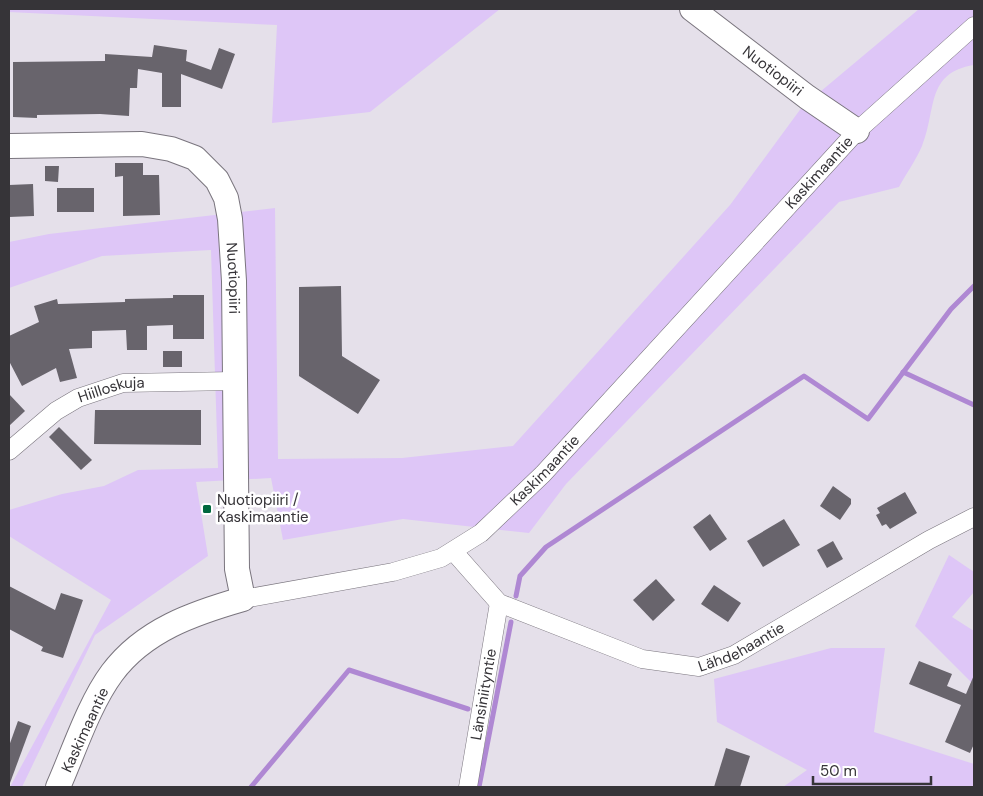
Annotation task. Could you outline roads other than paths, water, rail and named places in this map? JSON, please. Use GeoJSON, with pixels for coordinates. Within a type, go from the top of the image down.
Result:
{"type":"FeatureCollection","features":[{"type":"Feature","properties":{"kind":"street","name":"Nuotiopiiri"},"geometry":{"type":"LineString","coordinates":[[692,9],[807,97],[857,132]]}},
{"type":"Feature","properties":{"kind":"street","name":"Kaskimaantie"},"geometry":{"type":"LineString","coordinates":[[58,787],[112,673],[138,646],[167,626],[200,611],[243,599],[392,572],[442,558],[454,552],[500,516],[543,474],[857,132],[974,26]]}},
{"type":"Feature","properties":{"kind":"street","name":"Nuotiopiiri"},"geometry":{"type":"LineString","coordinates":[[9,146],[142,144],[171,149],[195,158],[217,180],[226,198],[230,219],[234,282],[237,569],[243,599]]}},
{"type":"Feature","properties":{"kind":"street","name":"Hiilloskuja"},"geometry":{"type":"LineString","coordinates":[[9,450],[56,411],[71,402],[123,383],[234,381]]}},
{"type":"Feature","properties":{"kind":"street","name":"Lähdehaantie"},"geometry":{"type":"LineString","coordinates":[[454,552],[498,603],[642,659],[699,667],[734,655],[929,540],[974,517]]}},
{"type":"Feature","properties":{"kind":"street","name":"Länsiniityntie"},"geometry":{"type":"LineString","coordinates":[[468,787],[498,603]]}},
{"type":"Feature","properties":{"kind":"waterway"},"geometry":{"type":"LineString","coordinates":[[516,596],[520,576],[546,547],[804,376],[868,419],[951,309],[974,286]]}},
{"type":"Feature","properties":{"kind":"waterway"},"geometry":{"type":"LineString","coordinates":[[903,372],[974,405]]}},
{"type":"Feature","properties":{"kind":"waterway"},"geometry":{"type":"LineString","coordinates":[[479,787],[511,622]]}},
{"type":"Feature","properties":{"kind":"waterway"},"geometry":{"type":"LineString","coordinates":[[251,787],[349,670],[468,709]]}},
{"type":"Feature","properties":{"kind":"place","name":"Nuotiopiiri / Kaskimaantie"},"geometry":{"type":"Point","coordinates":[207,509]}}]}
